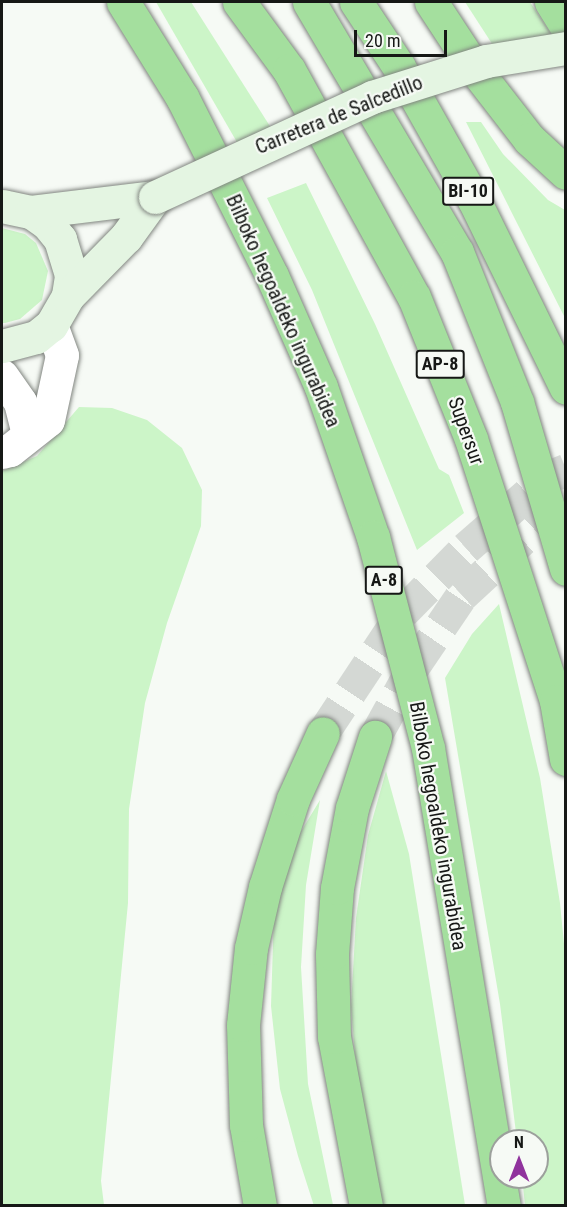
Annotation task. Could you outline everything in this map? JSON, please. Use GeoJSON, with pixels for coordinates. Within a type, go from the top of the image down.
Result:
{"type":"FeatureCollection","features":[{"type":"Feature","properties":{"kind":"highway","name":"Bilboko hegoaldeko ingurabidea"},"geometry":{"type":"LineString","coordinates":[[123,2],[182,97],[272,276],[321,387],[373,537],[428,748],[504,1206]]}},
{"type":"Feature","properties":{"kind":"highway","name":"Supersur"},"geometry":{"type":"LineString","coordinates":[[239,2],[289,69],[414,297],[482,473],[556,701],[566,759]]}},
{"type":"Feature","properties":{"kind":"highway","name":"AP-8"},"geometry":{"type":"LineString","coordinates":[[309,2],[457,252],[517,402],[566,569]]}},
{"type":"Feature","properties":{"kind":"highway","name":"BI-10"},"geometry":{"type":"LineString","coordinates":[[356,2],[399,68],[474,200],[566,388]]}},
{"type":"Feature","properties":{"kind":"highway"},"geometry":{"type":"LineString","coordinates":[[431,2],[477,72],[529,139],[566,174]]}},
{"type":"Feature","properties":{"kind":"highway"},"geometry":{"type":"LineString","coordinates":[[551,2],[566,26]]}},
{"type":"Feature","properties":{"kind":"highway"},"geometry":{"type":"LineString","coordinates":[[260,1206],[246,1125],[243,1025],[251,948],[265,887],[293,799],[323,733]]}},
{"type":"Feature","properties":{"kind":"highway"},"geometry":{"type":"LineString","coordinates":[[366,1206],[334,1037],[332,954],[336,888],[352,808],[375,737]]}},
{"type":"Feature","properties":{"kind":"street","name":"Carretera de Salcedillo"},"geometry":{"type":"LineString","coordinates":[[154,197],[372,97],[486,61],[566,48]]}},
{"type":"Feature","properties":{"kind":"street"},"geometry":{"type":"LineString","coordinates":[[16,209],[154,197]]}},
{"type":"Feature","properties":{"kind":"street"},"geometry":{"type":"LineString","coordinates":[[2,346],[36,337],[51,325],[68,297],[126,237],[154,197]]}},
{"type":"Feature","properties":{"kind":"street"},"geometry":{"type":"LineString","coordinates":[[16,209],[47,223],[64,248],[71,276],[68,297]]}},
{"type":"Feature","properties":{"kind":"street"},"geometry":{"type":"LineString","coordinates":[[2,452],[10,450],[28,433],[48,420],[56,397],[62,355],[51,325]]}},
{"type":"Feature","properties":{"kind":"street"},"geometry":{"type":"LineString","coordinates":[[2,376],[20,402],[28,433]]}},
{"type":"Feature","properties":{"kind":"green space"},"geometry":{"type":"Polygon","coordinates":[[[156,2],[191,2],[273,131],[238,144],[156,2]]]}},
{"type":"Feature","properties":{"kind":"green space"},"geometry":{"type":"Polygon","coordinates":[[[465,2],[530,2],[555,40],[498,53],[465,2]]]}},
{"type":"Feature","properties":{"kind":"green space"},"geometry":{"type":"Polygon","coordinates":[[[466,122],[481,122],[503,154],[548,200],[565,210],[565,318],[466,122]]]}},
{"type":"Feature","properties":{"kind":"green space"},"geometry":{"type":"Polygon","coordinates":[[[306,183],[375,324],[439,469],[449,475],[464,513],[417,550],[312,290],[267,198],[306,183]]]}},
{"type":"Feature","properties":{"kind":"green space"},"geometry":{"type":"Polygon","coordinates":[[[2,228],[25,234],[36,243],[48,271],[42,300],[20,319],[5,323],[2,323],[2,228]]]}},
{"type":"Feature","properties":{"kind":"green space"},"geometry":{"type":"Polygon","coordinates":[[[79,407],[112,408],[147,420],[182,448],[202,490],[201,526],[167,623],[145,703],[129,809],[128,903],[101,1181],[104,1205],[2,1206],[2,471],[37,456],[79,407]]]}},
{"type":"Feature","properties":{"kind":"green space"},"geometry":{"type":"Polygon","coordinates":[[[499,604],[540,778],[560,903],[566,964],[565,1205],[525,1205],[523,1189],[549,1189],[549,1129],[516,1129],[500,1004],[445,678],[472,634],[499,604]]]}},
{"type":"Feature","properties":{"kind":"green space"},"geometry":{"type":"Polygon","coordinates":[[[386,771],[409,854],[465,1205],[383,1206],[360,1112],[351,1007],[356,918],[368,835],[386,771]]]}},
{"type":"Feature","properties":{"kind":"green space"},"geometry":{"type":"Polygon","coordinates":[[[320,800],[306,885],[301,967],[308,1084],[333,1205],[314,1206],[280,1089],[271,1006],[274,913],[291,848],[320,800]]]}},
{"type":"Feature","properties":{"kind":"tunnel"},"geometry":{"type":"LineString","coordinates":[[323,733],[403,612],[466,548],[546,478],[566,470]]}},
{"type":"Feature","properties":{"kind":"tunnel"},"geometry":{"type":"LineString","coordinates":[[375,737],[414,666],[462,595],[566,499]]}}]}
